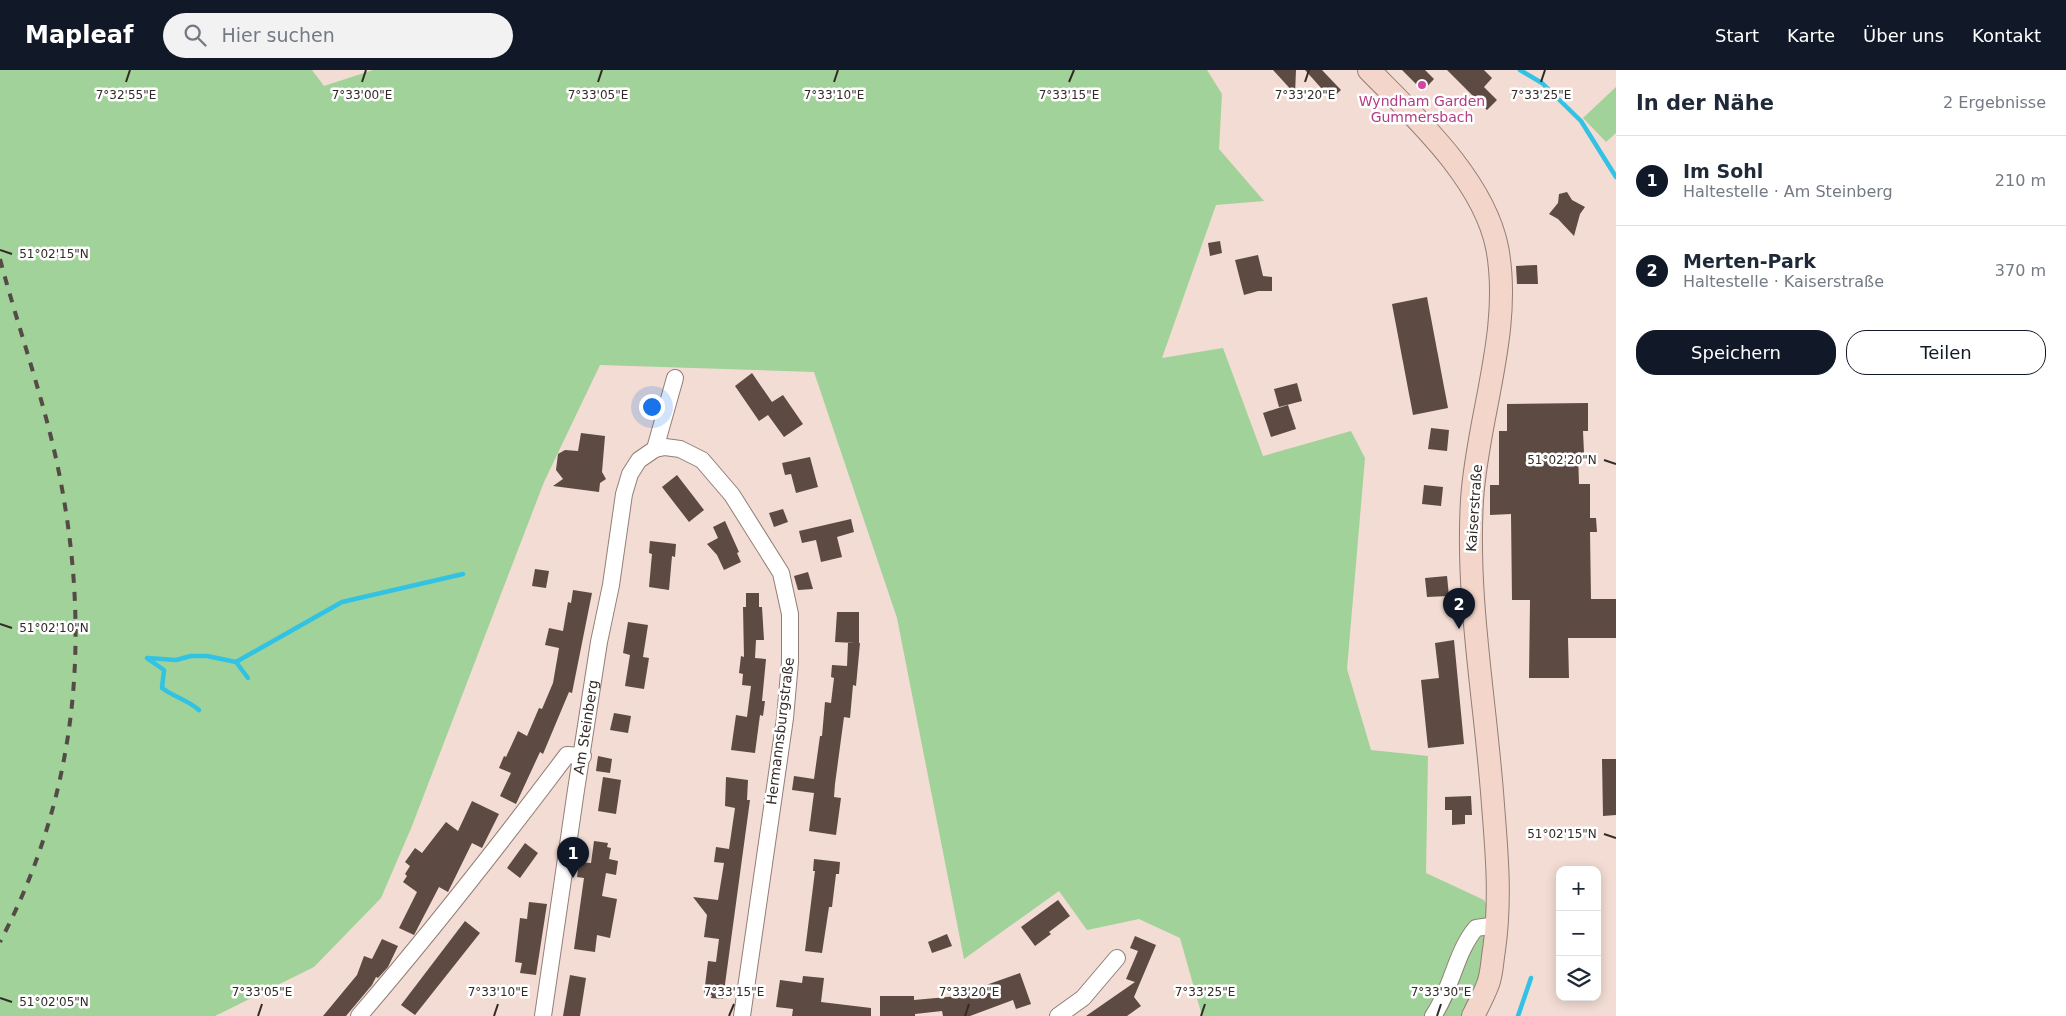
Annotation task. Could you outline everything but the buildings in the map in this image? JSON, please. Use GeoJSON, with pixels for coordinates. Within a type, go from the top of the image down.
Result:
{"type":"FeatureCollection","features":[{"type":"Feature","properties":{"kind":"street","name":"Kaiserstraße"},"geometry":{"type":"LineString","coordinates":[[1369,70],[1426,128],[1464,174],[1486,214],[1496,246],[1500,309],[1495,354],[1473,487],[1470,545],[1498,852],[1497,925],[1489,982],[1473,1016]]}},
{"type":"Feature","properties":{"kind":"street"},"geometry":{"type":"LineString","coordinates":[[655,449],[675,378]]}},
{"type":"Feature","properties":{"kind":"street","name":"Hermannsburgstraße"},"geometry":{"type":"LineString","coordinates":[[655,449],[665,447],[680,448],[702,460],[732,495],[780,573],[790,614],[790,662],[784,718],[742,1016]]}},
{"type":"Feature","properties":{"kind":"street","name":"Am Steinberg"},"geometry":{"type":"LineString","coordinates":[[543,1016],[599,642],[611,585],[624,494],[630,474],[639,460],[655,449]]}},
{"type":"Feature","properties":{"kind":"street"},"geometry":{"type":"LineString","coordinates":[[360,1016],[401,968],[499,845],[567,754],[583,756]]}},
{"type":"Feature","properties":{"kind":"street"},"geometry":{"type":"LineString","coordinates":[[1433,1016],[1447,991],[1468,937],[1476,928],[1497,925]]}},
{"type":"Feature","properties":{"kind":"street"},"geometry":{"type":"LineString","coordinates":[[1058,1016],[1083,998],[1117,958]]}},
{"type":"Feature","properties":{"kind":"green space"},"geometry":{"type":"Polygon","coordinates":[[[0,70],[312,70],[324,86],[373,70],[1207,70],[1222,94],[1219,149],[1264,201],[1216,205],[1162,358],[1223,348],[1263,456],[1351,431],[1365,458],[1347,669],[1371,750],[1428,756],[1426,873],[1484,900],[1497,925],[1473,1016],[1202,1016],[1180,938],[1139,919],[1087,930],[1059,891],[964,959],[897,618],[814,372],[600,365],[544,482],[412,826],[381,898],[314,967],[215,1016],[0,1016],[0,70]]]}},
{"type":"Feature","properties":{"kind":"green space"},"geometry":{"type":"Polygon","coordinates":[[[1616,87],[1616,133],[1606,142],[1583,118],[1616,87]]]}},
{"type":"Feature","properties":{"kind":"waterway"},"geometry":{"type":"LineString","coordinates":[[1520,70],[1542,83],[1581,121],[1616,177]]}},
{"type":"Feature","properties":{"kind":"waterway"},"geometry":{"type":"LineString","coordinates":[[147,658],[176,660],[191,656],[207,656],[236,662],[342,602],[463,574]]}},
{"type":"Feature","properties":{"kind":"waterway"},"geometry":{"type":"LineString","coordinates":[[148,659],[164,670],[162,688],[199,710]]}},
{"type":"Feature","properties":{"kind":"waterway"},"geometry":{"type":"LineString","coordinates":[[236,662],[248,678]]}},
{"type":"Feature","properties":{"kind":"waterway"},"geometry":{"type":"LineString","coordinates":[[1518,1016],[1531,978]]}},
{"type":"Feature","properties":{"kind":"railway"},"geometry":{"type":"LineString","coordinates":[[0,259],[57,463],[68,525],[74,586],[75,647],[72,708],[62,767],[48,826],[27,885],[0,942]]}},
{"type":"Feature","properties":{"kind":"place","name":"Wyndham Garden Gummersbach"},"geometry":{"type":"Point","coordinates":[1422,85]}},
{"type":"Feature","properties":{"kind":"place","name":"Merten-Park"},"geometry":{"type":"Point","coordinates":[1459,629]}},
{"type":"Feature","properties":{"kind":"place","name":"Im Sohl"},"geometry":{"type":"Point","coordinates":[573,878]}}]}
